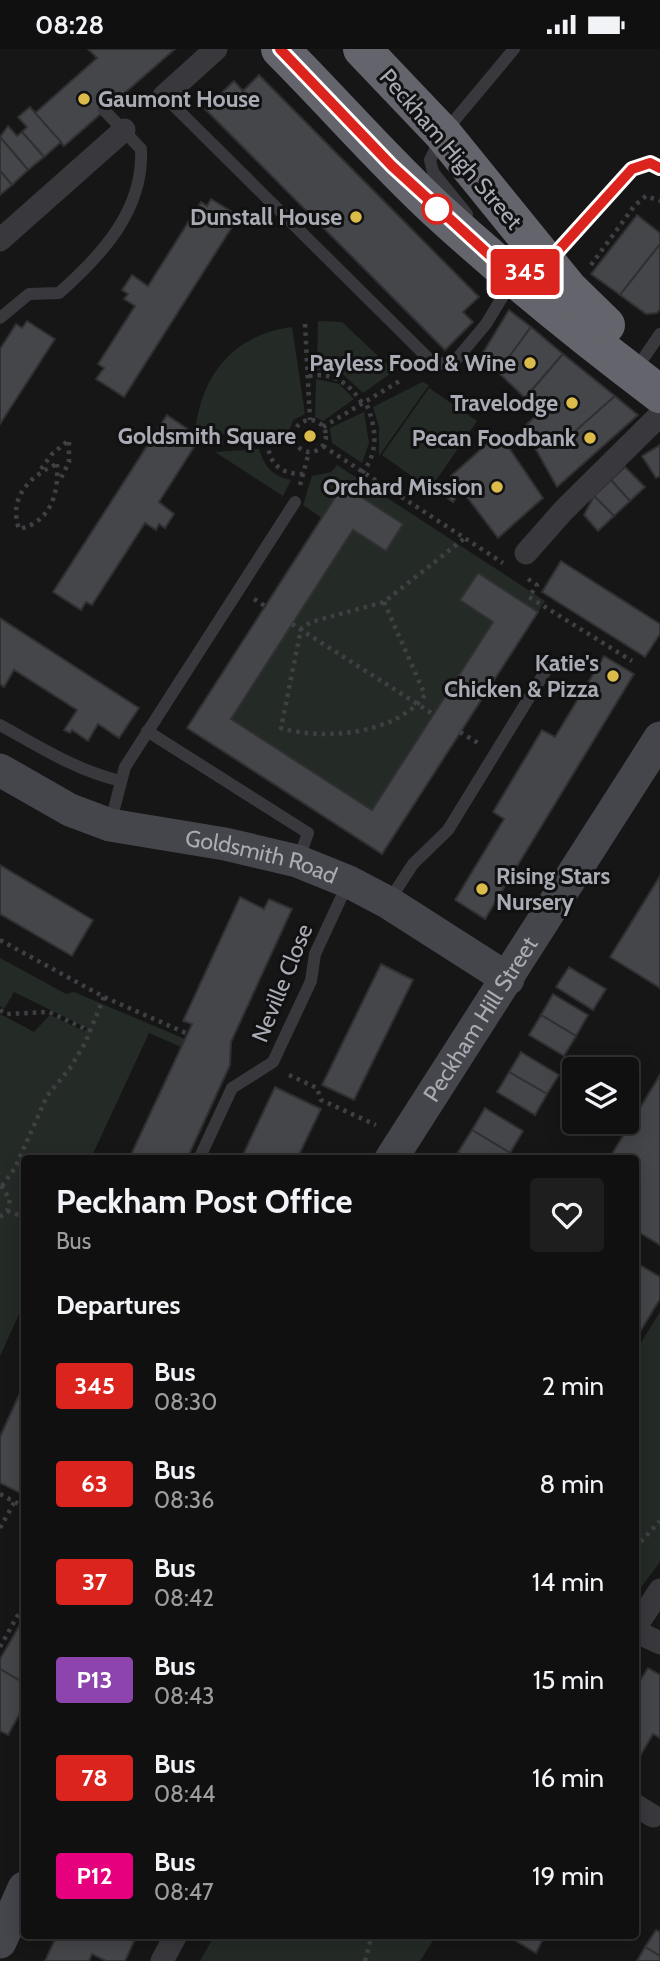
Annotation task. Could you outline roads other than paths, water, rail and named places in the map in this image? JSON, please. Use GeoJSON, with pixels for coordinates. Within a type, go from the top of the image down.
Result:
{"type":"FeatureCollection","features":[{"type":"Feature","properties":{"kind":"highway","name":"Peckham High Street"},"geometry":{"type":"LineString","coordinates":[[280,49],[365,140],[470,240],[583,303],[655,352]]}},
{"type":"Feature","properties":{"kind":"highway","name":"Peckham High Street"},"geometry":{"type":"LineString","coordinates":[[362,49],[443,134],[525,271],[660,394]]}},
{"type":"Feature","properties":{"kind":"street"},"geometry":{"type":"LineString","coordinates":[[164,96],[216,49]]}},
{"type":"Feature","properties":{"kind":"street"},"geometry":{"type":"LineString","coordinates":[[0,240],[124,130]]}},
{"type":"Feature","properties":{"kind":"street"},"geometry":{"type":"LineString","coordinates":[[522,563],[564,510],[660,415]]}},
{"type":"Feature","properties":{"kind":"street","name":"Peckham Hill Street"},"geometry":{"type":"LineString","coordinates":[[397,1148],[656,752]]}},
{"type":"Feature","properties":{"kind":"street","name":"Goldsmith Road"},"geometry":{"type":"LineString","coordinates":[[0,769],[70,810],[110,825],[225,844],[298,861],[349,882],[388,903],[508,979]]}},
{"type":"Feature","properties":{"kind":"street"},"geometry":{"type":"LineString","coordinates":[[639,1624],[660,1590]]}},
{"type":"Feature","properties":{"kind":"street"},"geometry":{"type":"LineString","coordinates":[[639,1632],[660,1643]]}},
{"type":"Feature","properties":{"kind":"street"},"geometry":{"type":"LineString","coordinates":[[0,1942],[13,1900]]}},
{"type":"Feature","properties":{"kind":"street"},"geometry":{"type":"LineString","coordinates":[[162,1961],[174,1939]]}},
{"type":"Feature","properties":{"kind":"lane"},"geometry":{"type":"LineString","coordinates":[[470,240],[468,215],[433,172],[430,160],[443,134],[514,49]]}},
{"type":"Feature","properties":{"kind":"lane"},"geometry":{"type":"LineString","coordinates":[[164,96],[435,365],[455,361],[525,271],[632,169],[650,163],[660,168]]}},
{"type":"Feature","properties":{"kind":"lane"},"geometry":{"type":"LineString","coordinates":[[0,318],[29,294],[59,293],[107,246],[130,210],[142,170],[141,149],[104,110]]}},
{"type":"Feature","properties":{"kind":"lane"},"geometry":{"type":"LineString","coordinates":[[110,825],[121,781],[147,731],[295,502]]}},
{"type":"Feature","properties":{"kind":"lane"},"geometry":{"type":"LineString","coordinates":[[388,903],[413,864],[448,830],[551,662]]}},
{"type":"Feature","properties":{"kind":"lane"},"geometry":{"type":"LineString","coordinates":[[0,725],[101,777],[121,781]]}},
{"type":"Feature","properties":{"kind":"lane"},"geometry":{"type":"LineString","coordinates":[[147,731],[308,833],[298,861]]}},
{"type":"Feature","properties":{"kind":"lane","name":"Neville Close"},"geometry":{"type":"LineString","coordinates":[[201,1155],[232,1088],[273,1062],[311,981],[314,954],[349,882]]}},
{"type":"Feature","properties":{"kind":"place","name":"Gaumont House"},"geometry":{"type":"Point","coordinates":[84,99]}},
{"type":"Feature","properties":{"kind":"place","name":"Dunstall House"},"geometry":{"type":"Point","coordinates":[356,217]}},
{"type":"Feature","properties":{"kind":"place","name":"Payless Food & Wine"},"geometry":{"type":"Point","coordinates":[530,363]}},
{"type":"Feature","properties":{"kind":"place","name":"Travelodge"},"geometry":{"type":"Point","coordinates":[572,403]}},
{"type":"Feature","properties":{"kind":"place","name":"Goldsmith Square"},"geometry":{"type":"Point","coordinates":[310,436]}},
{"type":"Feature","properties":{"kind":"place","name":"Pecan Foodbank"},"geometry":{"type":"Point","coordinates":[590,438]}},
{"type":"Feature","properties":{"kind":"place","name":"Orchard Mission"},"geometry":{"type":"Point","coordinates":[497,487]}},
{"type":"Feature","properties":{"kind":"place","name":"Katie's Chicken & Pizza"},"geometry":{"type":"Point","coordinates":[613,676]}},
{"type":"Feature","properties":{"kind":"place","name":"Rising Stars Nursery"},"geometry":{"type":"Point","coordinates":[482,889]}}]}
